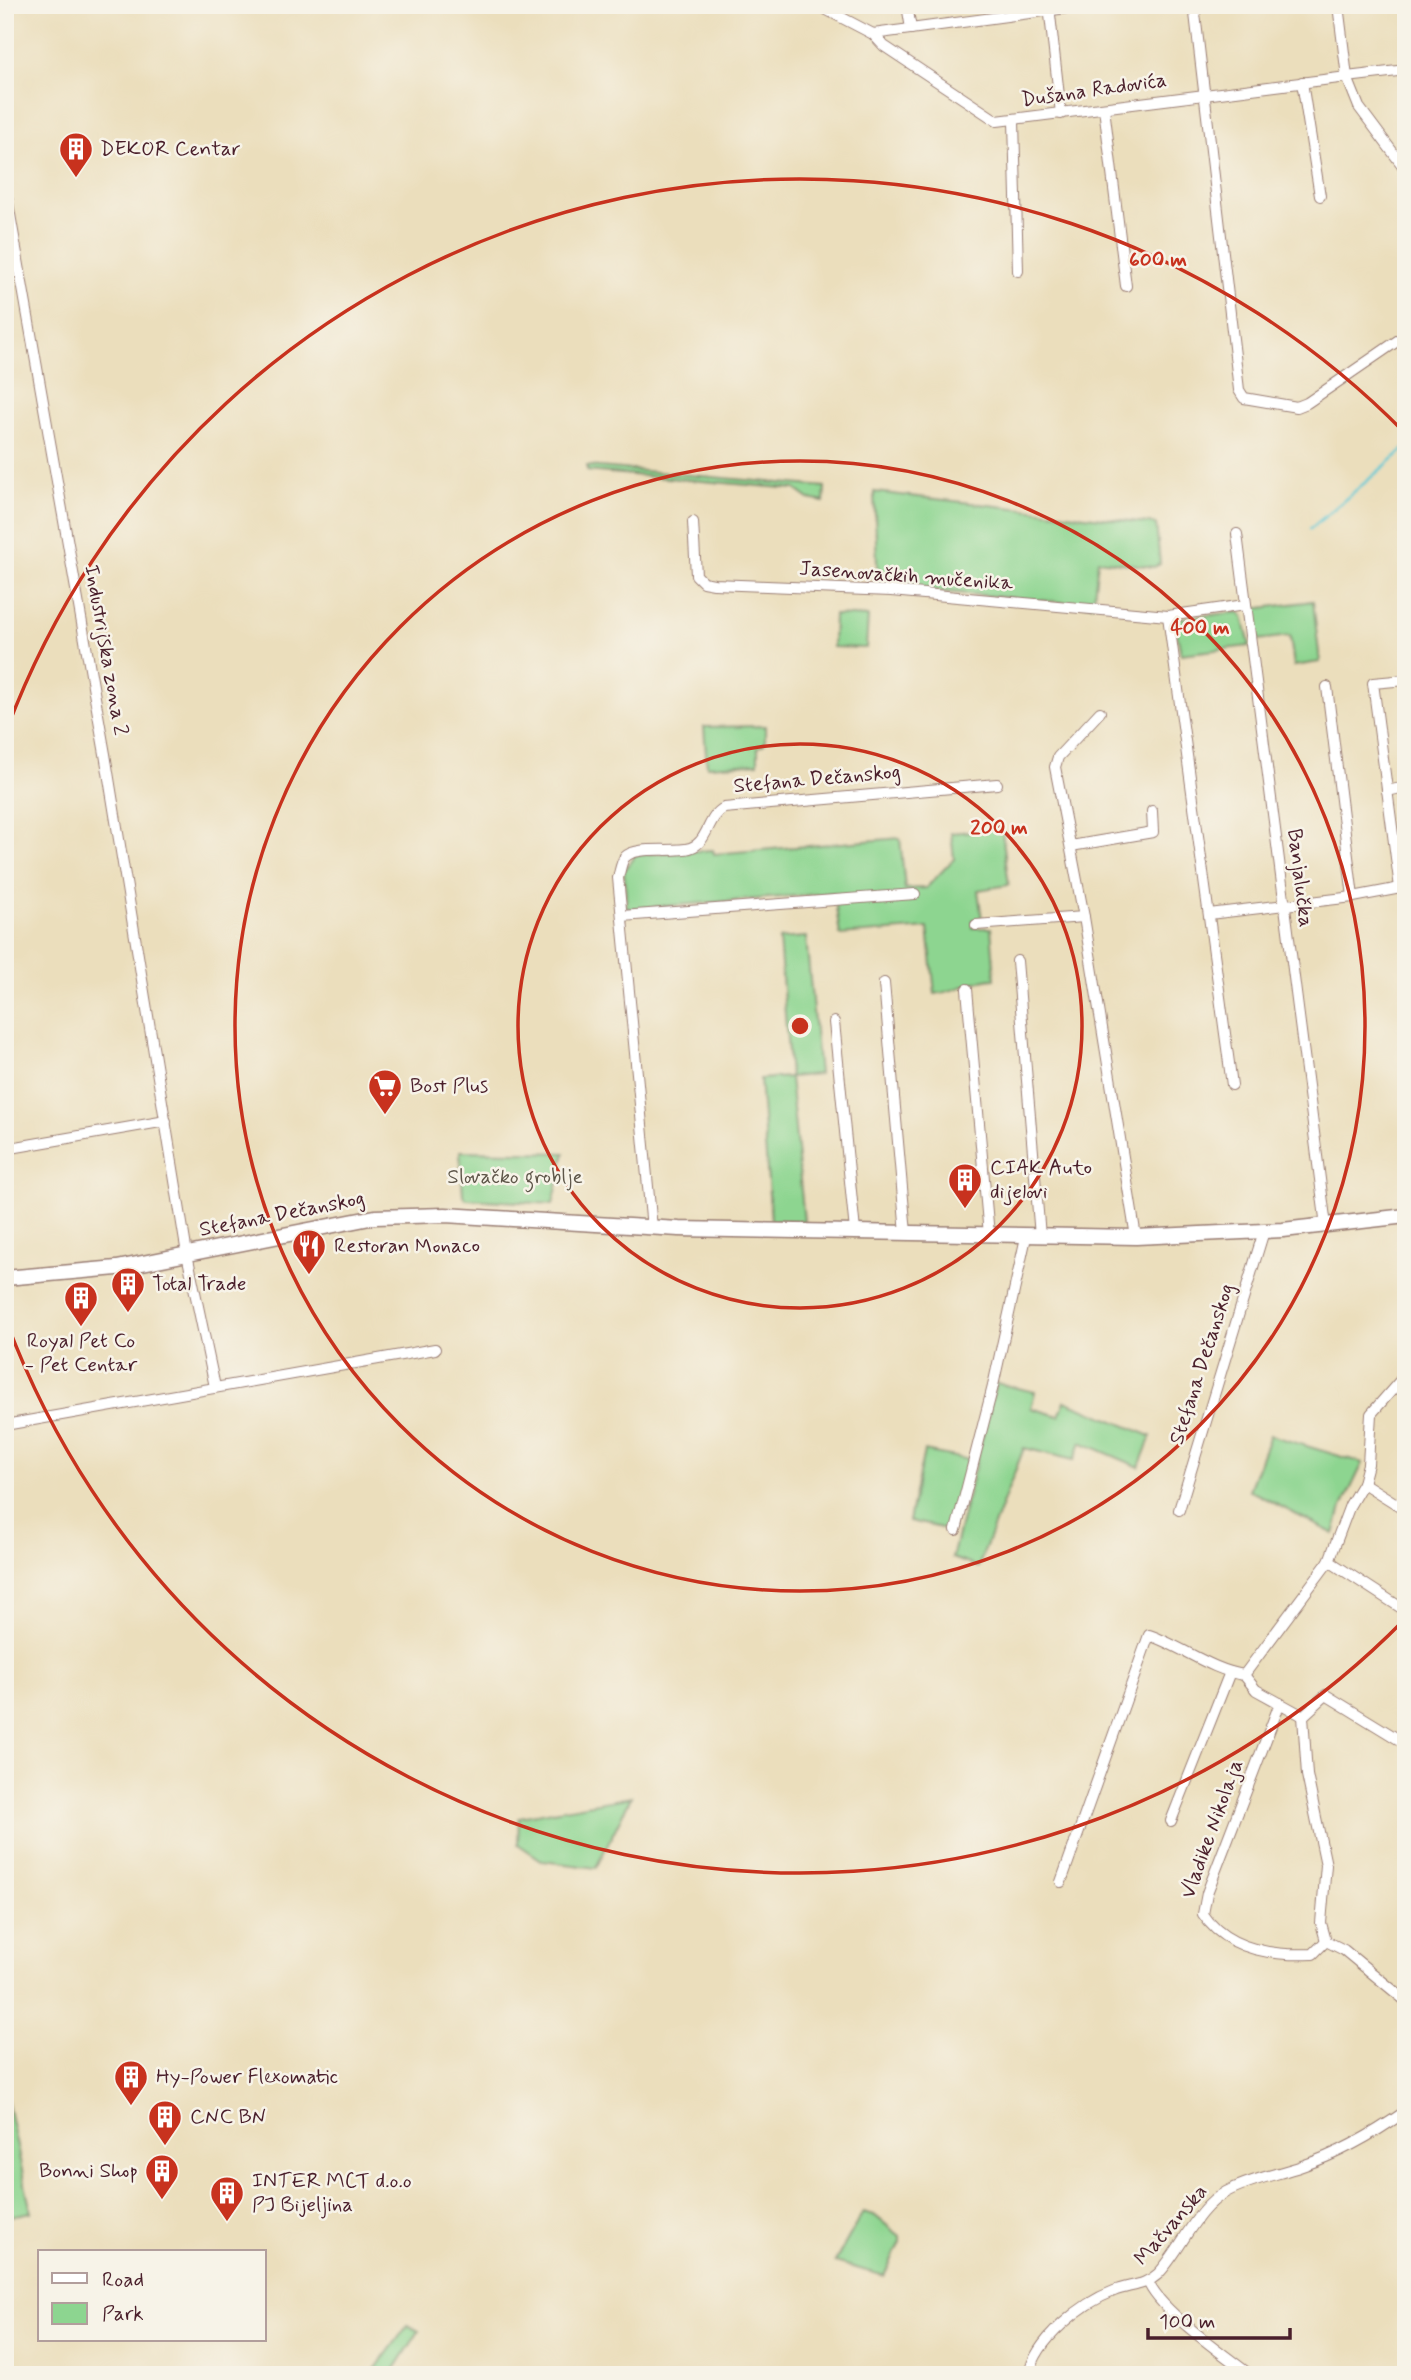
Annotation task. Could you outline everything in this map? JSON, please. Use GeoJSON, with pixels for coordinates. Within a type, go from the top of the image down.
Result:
{"type":"FeatureCollection","features":[{"type":"Feature","properties":{"kind":"main road","name":"Stefana Dečanskog"},"geometry":{"type":"LineString","coordinates":[[5,1278],[92,1272],[375,1217],[445,1215],[652,1228],[1136,1237],[1264,1231],[1406,1216]]}},
{"type":"Feature","properties":{"kind":"street"},"geometry":{"type":"LineString","coordinates":[[907,5],[911,29]]}},
{"type":"Feature","properties":{"kind":"street"},"geometry":{"type":"LineString","coordinates":[[873,34],[1049,8],[1089,5]]}},
{"type":"Feature","properties":{"kind":"street"},"geometry":{"type":"LineString","coordinates":[[1194,5],[1237,385],[1244,398],[1297,407],[1307,403],[1406,335]]}},
{"type":"Feature","properties":{"kind":"street"},"geometry":{"type":"LineString","coordinates":[[1338,5],[1347,77],[1359,107],[1406,170]]}},
{"type":"Feature","properties":{"kind":"street"},"geometry":{"type":"LineString","coordinates":[[1049,8],[1061,114]]}},
{"type":"Feature","properties":{"kind":"street"},"geometry":{"type":"LineString","coordinates":[[827,10],[873,34],[884,46],[985,115],[997,121],[1014,121]]}},
{"type":"Feature","properties":{"kind":"street","name":"Dušana Radovića"},"geometry":{"type":"LineString","coordinates":[[1018,271],[1014,121],[1204,94],[1406,70]]}},
{"type":"Feature","properties":{"kind":"street"},"geometry":{"type":"LineString","coordinates":[[1301,82],[1320,195]]}},
{"type":"Feature","properties":{"kind":"street"},"geometry":{"type":"LineString","coordinates":[[1104,108],[1126,286]]}},
{"type":"Feature","properties":{"kind":"street","name":"Industrijska zona 2"},"geometry":{"type":"LineString","coordinates":[[5,187],[187,1254],[215,1387]]}},
{"type":"Feature","properties":{"kind":"street","name":"Jasenovačkih mučenika"},"geometry":{"type":"LineString","coordinates":[[693,522],[696,575],[703,582],[714,584],[891,591],[1168,616],[1245,605]]}},
{"type":"Feature","properties":{"kind":"street","name":"Banjalučka"},"geometry":{"type":"LineString","coordinates":[[1237,534],[1326,1226]]}},
{"type":"Feature","properties":{"kind":"street"},"geometry":{"type":"LineString","coordinates":[[1168,616],[1232,1085]]}},
{"type":"Feature","properties":{"kind":"street"},"geometry":{"type":"LineString","coordinates":[[1209,914],[1353,897],[1403,888],[1373,683],[1406,680]]}},
{"type":"Feature","properties":{"kind":"street"},"geometry":{"type":"LineString","coordinates":[[1327,687],[1353,897]]}},
{"type":"Feature","properties":{"kind":"street"},"geometry":{"type":"LineString","coordinates":[[1100,712],[1058,757],[1055,767],[1084,917],[1136,1237]]}},
{"type":"Feature","properties":{"kind":"street","name":"Stefana Dečanskog"},"geometry":{"type":"LineString","coordinates":[[621,916],[618,878],[622,860],[632,853],[691,848],[701,841],[715,813],[724,808],[997,784]]}},
{"type":"Feature","properties":{"kind":"street"},"geometry":{"type":"LineString","coordinates":[[1387,791],[1406,788]]}},
{"type":"Feature","properties":{"kind":"street"},"geometry":{"type":"LineString","coordinates":[[1071,846],[1153,832],[1152,811]]}},
{"type":"Feature","properties":{"kind":"street"},"geometry":{"type":"LineString","coordinates":[[652,1228],[621,916],[915,894]]}},
{"type":"Feature","properties":{"kind":"street"},"geometry":{"type":"LineString","coordinates":[[976,925],[1084,917]]}},
{"type":"Feature","properties":{"kind":"street"},"geometry":{"type":"LineString","coordinates":[[956,1530],[1033,1236],[1017,961]]}},
{"type":"Feature","properties":{"kind":"street"},"geometry":{"type":"LineString","coordinates":[[884,983],[906,1233]]}},
{"type":"Feature","properties":{"kind":"street"},"geometry":{"type":"LineString","coordinates":[[967,989],[989,1236]]}},
{"type":"Feature","properties":{"kind":"street"},"geometry":{"type":"LineString","coordinates":[[834,1022],[855,1231]]}},
{"type":"Feature","properties":{"kind":"street"},"geometry":{"type":"LineString","coordinates":[[5,1149],[166,1121]]}},
{"type":"Feature","properties":{"kind":"street","name":"Stefana Dečanskog"},"geometry":{"type":"LineString","coordinates":[[1179,1510],[1264,1231]]}},
{"type":"Feature","properties":{"kind":"street"},"geometry":{"type":"LineString","coordinates":[[5,1425],[435,1349]]}},
{"type":"Feature","properties":{"kind":"street"},"geometry":{"type":"LineString","coordinates":[[1244,1675],[1329,1561],[1350,1505],[1363,1483],[1368,1464],[1371,1414],[1406,1374]]}},
{"type":"Feature","properties":{"kind":"street"},"geometry":{"type":"LineString","coordinates":[[1363,1483],[1406,1510]]}},
{"type":"Feature","properties":{"kind":"street"},"geometry":{"type":"LineString","coordinates":[[1329,1561],[1406,1611]]}},
{"type":"Feature","properties":{"kind":"street"},"geometry":{"type":"LineString","coordinates":[[1061,1882],[1149,1635],[1175,1644],[1230,1672],[1244,1675],[1256,1690],[1303,1716]]}},
{"type":"Feature","properties":{"kind":"street","name":"Vladike Nikolaja"},"geometry":{"type":"LineString","coordinates":[[1171,1821],[1230,1672]]}},
{"type":"Feature","properties":{"kind":"street"},"geometry":{"type":"LineString","coordinates":[[1303,1716],[1326,1695],[1406,1744]]}},
{"type":"Feature","properties":{"kind":"street","name":"Vladike Nikolaja"},"geometry":{"type":"LineString","coordinates":[[1280,1703],[1208,1892],[1203,1914],[1232,1943],[1250,1949],[1313,1954],[1326,1941]]}},
{"type":"Feature","properties":{"kind":"street"},"geometry":{"type":"LineString","coordinates":[[1303,1716],[1307,1775],[1326,1865],[1321,1923],[1326,1941],[1344,1950],[1406,2001]]}},
{"type":"Feature","properties":{"kind":"street","name":"Mačvanska"},"geometry":{"type":"LineString","coordinates":[[1029,2375],[1031,2361],[1040,2348],[1090,2304],[1114,2291],[1148,2281],[1177,2254],[1204,2210],[1222,2194],[1242,2184],[1304,2166],[1366,2137],[1406,2111]]}},
{"type":"Feature","properties":{"kind":"street"},"geometry":{"type":"LineString","coordinates":[[1148,2281],[1157,2298],[1171,2312],[1250,2375]]}},
{"type":"Feature","properties":{"kind":"green space"},"geometry":{"type":"Polygon","coordinates":[[[587,466],[825,487],[824,502],[809,499],[795,489],[587,471],[587,466]]]}},
{"type":"Feature","properties":{"kind":"green space"},"geometry":{"type":"Polygon","coordinates":[[[874,492],[1156,524],[1160,564],[1154,567],[1098,560],[1093,605],[878,586],[874,492]]]}},
{"type":"Feature","properties":{"kind":"green space"},"geometry":{"type":"Polygon","coordinates":[[[1313,601],[1320,662],[1294,666],[1290,636],[1257,640],[1253,609],[1313,601]]]}},
{"type":"Feature","properties":{"kind":"green space"},"geometry":{"type":"Polygon","coordinates":[[[1239,612],[1243,616],[1250,646],[1181,654],[1174,619],[1239,612]]]}},
{"type":"Feature","properties":{"kind":"green space"},"geometry":{"type":"Polygon","coordinates":[[[834,615],[868,617],[866,648],[833,647],[834,615]]]}},
{"type":"Feature","properties":{"kind":"green space"},"geometry":{"type":"Polygon","coordinates":[[[765,726],[765,743],[758,748],[758,763],[707,766],[704,727],[765,726]]]}},
{"type":"Feature","properties":{"kind":"green space"},"geometry":{"type":"Polygon","coordinates":[[[1001,824],[1009,885],[978,890],[982,920],[973,920],[973,928],[991,928],[995,979],[979,981],[943,993],[935,994],[928,928],[840,935],[834,893],[627,909],[624,871],[635,855],[713,850],[714,854],[900,838],[905,889],[926,888],[954,859],[951,833],[985,830],[1001,824]]]}},
{"type":"Feature","properties":{"kind":"green space"},"geometry":{"type":"Polygon","coordinates":[[[806,937],[819,1074],[790,1077],[779,939],[806,937]]]}},
{"type":"Feature","properties":{"kind":"green space"},"geometry":{"type":"Polygon","coordinates":[[[790,1077],[804,1221],[771,1221],[760,1079],[790,1077]]]}},
{"type":"Feature","properties":{"kind":"green space","name":"Slovačko groblje"},"geometry":{"type":"Polygon","coordinates":[[[460,1151],[565,1153],[553,1204],[466,1199],[463,1195],[460,1151]]]}},
{"type":"Feature","properties":{"kind":"green space"},"geometry":{"type":"Polygon","coordinates":[[[996,1383],[1035,1392],[1031,1408],[1059,1416],[1065,1401],[1151,1436],[1139,1467],[1081,1442],[1074,1460],[1024,1448],[978,1567],[952,1558],[996,1383]]]}},
{"type":"Feature","properties":{"kind":"green space"},"geometry":{"type":"Polygon","coordinates":[[[1270,1435],[1363,1463],[1340,1511],[1334,1534],[1249,1490],[1270,1435]]]}},
{"type":"Feature","properties":{"kind":"green space"},"geometry":{"type":"Polygon","coordinates":[[[924,1451],[970,1460],[951,1530],[909,1521],[924,1451]]]}},
{"type":"Feature","properties":{"kind":"green space"},"geometry":{"type":"Polygon","coordinates":[[[631,1797],[596,1868],[543,1861],[518,1844],[519,1817],[631,1797]]]}},
{"type":"Feature","properties":{"kind":"green space"},"geometry":{"type":"Polygon","coordinates":[[[5,2091],[31,2212],[5,2217],[5,2091]]]}},
{"type":"Feature","properties":{"kind":"green space"},"geometry":{"type":"Polygon","coordinates":[[[863,2212],[874,2215],[900,2236],[900,2242],[884,2276],[835,2262],[863,2212]]]}},
{"type":"Feature","properties":{"kind":"green space"},"geometry":{"type":"Polygon","coordinates":[[[408,2325],[419,2331],[391,2375],[371,2375],[408,2325]]]}},
{"type":"Feature","properties":{"kind":"waterway"},"geometry":{"type":"LineString","coordinates":[[1310,529],[1406,448]]}},
{"type":"Feature","properties":{"kind":"place","name":"DEKOR Centar"},"geometry":{"type":"Point","coordinates":[76,179]}},
{"type":"Feature","properties":{"kind":"place","name":"Bost Plus"},"geometry":{"type":"Point","coordinates":[385,1116]}},
{"type":"Feature","properties":{"kind":"place","name":"CIAK Auto dijelovi"},"geometry":{"type":"Point","coordinates":[965,1210]}},
{"type":"Feature","properties":{"kind":"place","name":"Restoran Monaco"},"geometry":{"type":"Point","coordinates":[309,1276]}},
{"type":"Feature","properties":{"kind":"place","name":"Total Trade"},"geometry":{"type":"Point","coordinates":[128,1314]}},
{"type":"Feature","properties":{"kind":"place","name":"Royal Pet Co - Pet Centar"},"geometry":{"type":"Point","coordinates":[81,1328]}},
{"type":"Feature","properties":{"kind":"place","name":"Hy-Power Flexomatic"},"geometry":{"type":"Point","coordinates":[131,2107]}},
{"type":"Feature","properties":{"kind":"place","name":"CNC BN"},"geometry":{"type":"Point","coordinates":[165,2147]}},
{"type":"Feature","properties":{"kind":"place","name":"Bonni Shop"},"geometry":{"type":"Point","coordinates":[162,2201]}},
{"type":"Feature","properties":{"kind":"place","name":"INTER MCT d.o.o PJ Bijeljina"},"geometry":{"type":"Point","coordinates":[227,2223]}}]}
